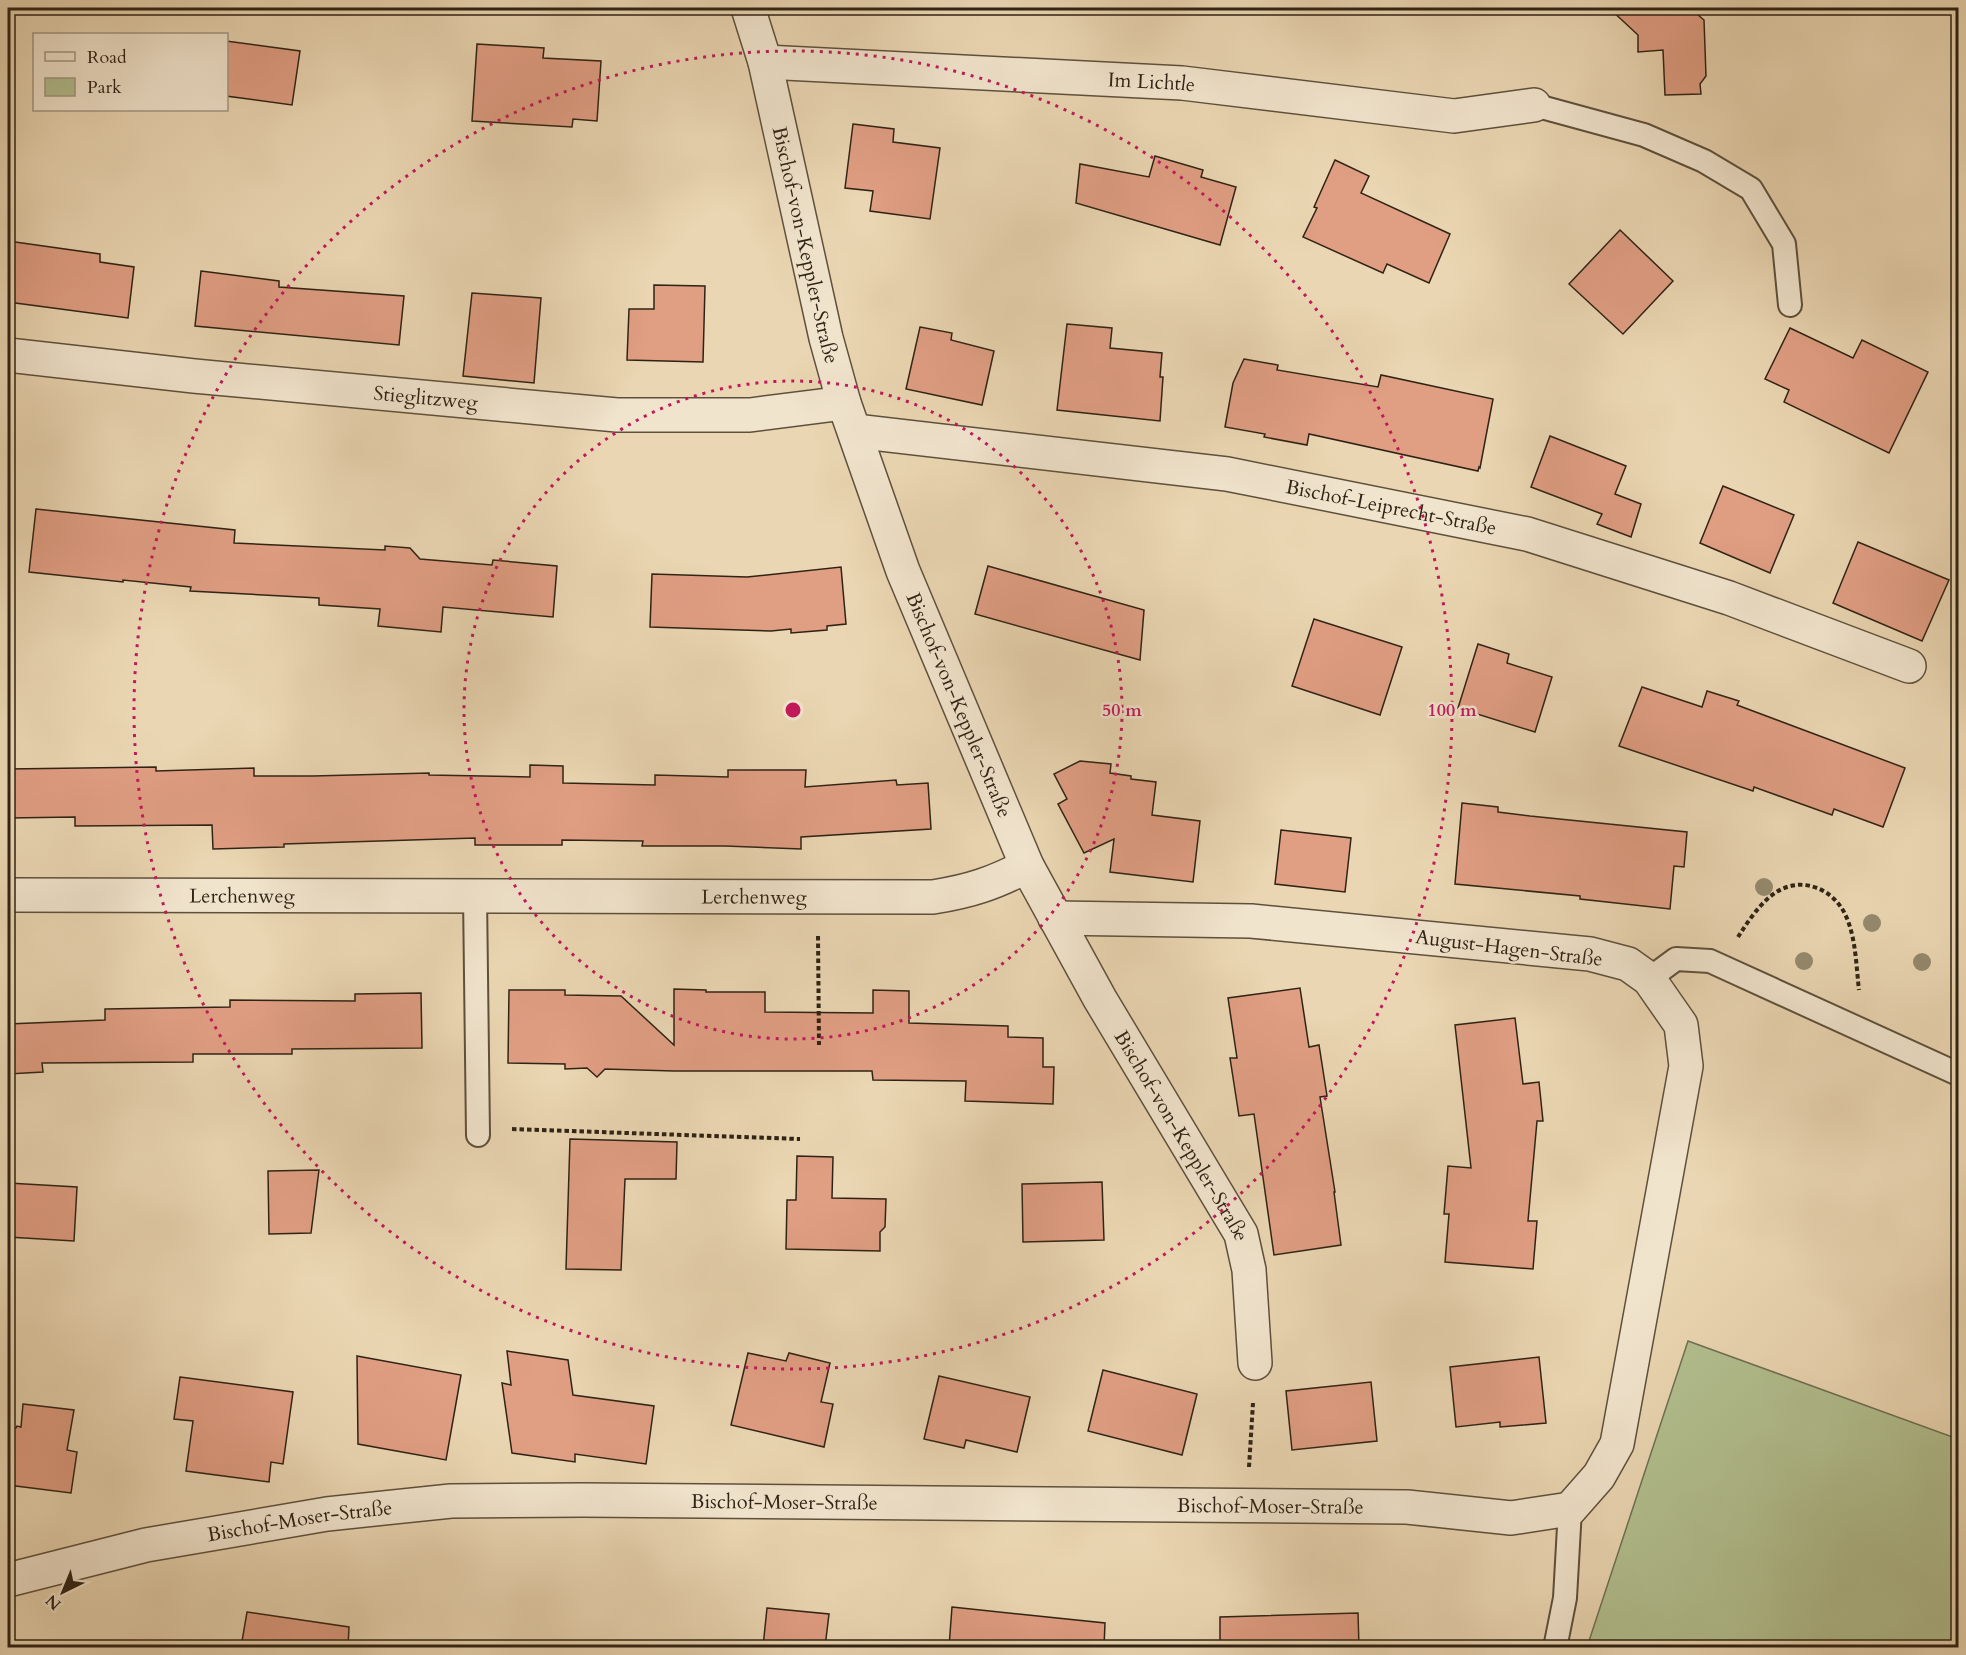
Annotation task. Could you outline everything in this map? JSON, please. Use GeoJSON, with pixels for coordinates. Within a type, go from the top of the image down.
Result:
{"type":"FeatureCollection","features":[{"type":"Feature","properties":{"kind":"street","name":"Bischof-von-Keppler-Straße"},"geometry":{"type":"LineString","coordinates":[[748,8],[765,62],[826,338],[849,417],[903,571],[1027,866],[1100,999],[1241,1234],[1249,1270],[1255,1363]]}},
{"type":"Feature","properties":{"kind":"street","name":"Im Lichtle"},"geometry":{"type":"LineString","coordinates":[[765,62],[1182,83],[1454,116],[1534,105]]}},
{"type":"Feature","properties":{"kind":"street","name":"Stieglitzweg"},"geometry":{"type":"LineString","coordinates":[[8,355],[194,376],[617,415],[849,417]]}},
{"type":"Feature","properties":{"kind":"street","name":"Bischof-Leiprecht-Straße"},"geometry":{"type":"LineString","coordinates":[[849,417],[1227,474],[1527,534],[1729,598],[1909,666]]}},
{"type":"Feature","properties":{"kind":"street","name":"Lerchenweg"},"geometry":{"type":"LineString","coordinates":[[8,895],[933,897],[965,892],[996,882],[1027,866]]}},
{"type":"Feature","properties":{"kind":"street","name":"August-Hagen-Straße"},"geometry":{"type":"LineString","coordinates":[[1055,918],[1251,921],[1590,954],[1628,964],[1649,979],[1681,1025],[1686,1066],[1617,1444],[1599,1476],[1570,1509]]}},
{"type":"Feature","properties":{"kind":"street","name":"Bischof-Moser-Straße"},"geometry":{"type":"LineString","coordinates":[[8,1580],[146,1545],[327,1514],[451,1501],[584,1500],[1407,1507],[1511,1518],[1570,1509]]}},
{"type":"Feature","properties":{"kind":"lane"},"geometry":{"type":"LineString","coordinates":[[1534,105],[1644,135],[1704,161],[1750,189],[1784,244],[1790,305]]}},
{"type":"Feature","properties":{"kind":"lane"},"geometry":{"type":"LineString","coordinates":[[476,895],[478,1131]]}},
{"type":"Feature","properties":{"kind":"lane"},"geometry":{"type":"LineString","coordinates":[[1649,979],[1676,959],[1710,961],[1959,1074]]}},
{"type":"Feature","properties":{"kind":"lane"},"geometry":{"type":"LineString","coordinates":[[1555,1647],[1565,1598],[1570,1509]]}},
{"type":"Feature","properties":{"kind":"path"},"geometry":{"type":"LineString","coordinates":[[1737,939],[1756,909],[1779,888],[1806,884],[1827,891],[1844,912],[1853,939],[1864,1032]]}},
{"type":"Feature","properties":{"kind":"path"},"geometry":{"type":"LineString","coordinates":[[817,897],[819,1045]]}},
{"type":"Feature","properties":{"kind":"path"},"geometry":{"type":"LineString","coordinates":[[478,1131],[800,1139]]}},
{"type":"Feature","properties":{"kind":"path"},"geometry":{"type":"LineString","coordinates":[[1250,1505],[1248,1472],[1255,1363]]}},
{"type":"Feature","properties":{"kind":"green space"},"geometry":{"type":"Polygon","coordinates":[[[1688,1341],[1958,1439],[1958,1647],[1587,1647],[1688,1341]]]}},
{"type":"Feature","properties":{"kind":"building"},"geometry":{"type":"Polygon","coordinates":[[[1609,8],[1690,8],[1704,20],[1706,76],[1700,84],[1701,94],[1665,95],[1663,50],[1638,52],[1638,35],[1609,8]]]}},
{"type":"Feature","properties":{"kind":"building"},"geometry":{"type":"Polygon","coordinates":[[[228,41],[300,51],[292,105],[228,96],[228,41]]]}},
{"type":"Feature","properties":{"kind":"building"},"geometry":{"type":"Polygon","coordinates":[[[477,44],[544,48],[543,58],[601,61],[597,121],[573,119],[572,127],[472,121],[477,44]]]}},
{"type":"Feature","properties":{"kind":"building"},"geometry":{"type":"Polygon","coordinates":[[[853,124],[894,129],[893,142],[940,148],[930,219],[870,211],[873,191],[845,188],[853,124]]]}},
{"type":"Feature","properties":{"kind":"building"},"geometry":{"type":"Polygon","coordinates":[[[1155,156],[1203,170],[1201,177],[1236,187],[1220,245],[1076,203],[1080,164],[1149,177],[1155,156]]]}},
{"type":"Feature","properties":{"kind":"building"},"geometry":{"type":"Polygon","coordinates":[[[1335,160],[1369,176],[1361,193],[1450,234],[1429,283],[1387,264],[1383,273],[1303,237],[1335,160]]]}},
{"type":"Feature","properties":{"kind":"building"},"geometry":{"type":"Polygon","coordinates":[[[1620,230],[1673,281],[1623,334],[1569,284],[1620,230]]]}},
{"type":"Feature","properties":{"kind":"building"},"geometry":{"type":"Polygon","coordinates":[[[8,241],[100,254],[100,262],[134,267],[128,318],[8,302],[8,241]]]}},
{"type":"Feature","properties":{"kind":"building"},"geometry":{"type":"Polygon","coordinates":[[[201,271],[279,281],[279,287],[404,296],[399,345],[195,326],[201,271]]]}},
{"type":"Feature","properties":{"kind":"building"},"geometry":{"type":"Polygon","coordinates":[[[654,285],[705,286],[703,362],[627,360],[629,309],[654,309],[654,285]]]}},
{"type":"Feature","properties":{"kind":"building"},"geometry":{"type":"Polygon","coordinates":[[[472,293],[541,298],[534,383],[463,376],[472,293]]]}},
{"type":"Feature","properties":{"kind":"building"},"geometry":{"type":"Polygon","coordinates":[[[1067,324],[1112,328],[1110,348],[1162,353],[1160,421],[1057,410],[1067,324]]]}},
{"type":"Feature","properties":{"kind":"building"},"geometry":{"type":"Polygon","coordinates":[[[920,327],[952,333],[951,340],[994,351],[982,405],[906,389],[920,327]]]}},
{"type":"Feature","properties":{"kind":"building"},"geometry":{"type":"Polygon","coordinates":[[[1790,328],[1853,358],[1862,340],[1928,372],[1889,453],[1784,402],[1789,390],[1765,379],[1790,328]]]}},
{"type":"Feature","properties":{"kind":"building"},"geometry":{"type":"Polygon","coordinates":[[[1244,359],[1278,365],[1277,370],[1378,387],[1381,375],[1493,399],[1480,468],[1478,471],[1309,434],[1307,445],[1225,427],[1233,383],[1244,359]]]}},
{"type":"Feature","properties":{"kind":"building"},"geometry":{"type":"Polygon","coordinates":[[[1550,436],[1626,466],[1615,494],[1641,504],[1631,537],[1597,524],[1602,514],[1531,487],[1550,436]]]}},
{"type":"Feature","properties":{"kind":"building"},"geometry":{"type":"Polygon","coordinates":[[[1723,486],[1794,515],[1770,573],[1700,543],[1723,486]]]}},
{"type":"Feature","properties":{"kind":"building"},"geometry":{"type":"Polygon","coordinates":[[[36,509],[235,530],[234,543],[385,550],[385,546],[410,548],[420,559],[492,565],[493,560],[557,566],[553,617],[443,607],[441,632],[378,626],[380,609],[319,605],[319,598],[190,591],[191,587],[29,572],[36,509]]]}},
{"type":"Feature","properties":{"kind":"building"},"geometry":{"type":"Polygon","coordinates":[[[1858,542],[1949,580],[1922,641],[1833,603],[1858,542]]]}},
{"type":"Feature","properties":{"kind":"building"},"geometry":{"type":"Polygon","coordinates":[[[988,566],[1144,610],[1140,660],[975,614],[988,566]]]}},
{"type":"Feature","properties":{"kind":"building"},"geometry":{"type":"Polygon","coordinates":[[[841,567],[846,624],[827,626],[827,630],[791,633],[791,629],[771,631],[650,627],[652,574],[747,577],[841,567]]]}},
{"type":"Feature","properties":{"kind":"building"},"geometry":{"type":"Polygon","coordinates":[[[1314,619],[1402,647],[1380,715],[1292,686],[1314,619]]]}},
{"type":"Feature","properties":{"kind":"building"},"geometry":{"type":"Polygon","coordinates":[[[1478,644],[1509,654],[1507,663],[1552,677],[1535,732],[1458,708],[1478,644]]]}},
{"type":"Feature","properties":{"kind":"building"},"geometry":{"type":"Polygon","coordinates":[[[1642,687],[1702,707],[1707,691],[1739,701],[1737,705],[1905,768],[1883,827],[1834,809],[1832,815],[1754,787],[1753,791],[1619,746],[1642,687]]]}},
{"type":"Feature","properties":{"kind":"building"},"geometry":{"type":"Polygon","coordinates":[[[1080,761],[1111,764],[1110,773],[1131,776],[1131,779],[1156,782],[1152,815],[1200,821],[1193,882],[1110,872],[1114,839],[1084,853],[1058,804],[1067,799],[1054,774],[1080,761]]]}},
{"type":"Feature","properties":{"kind":"building"},"geometry":{"type":"Polygon","coordinates":[[[530,765],[563,766],[563,783],[655,785],[655,775],[728,777],[728,770],[806,770],[805,787],[896,780],[897,785],[928,783],[931,829],[801,837],[801,849],[642,846],[643,841],[562,840],[562,845],[475,845],[475,838],[284,844],[284,847],[213,849],[212,825],[75,826],[75,817],[8,818],[8,769],[156,767],[156,771],[254,768],[254,776],[429,773],[429,775],[530,777],[530,765]]]}},
{"type":"Feature","properties":{"kind":"building"},"geometry":{"type":"Polygon","coordinates":[[[1462,803],[1498,807],[1498,812],[1687,832],[1684,867],[1674,866],[1670,909],[1580,899],[1580,896],[1455,884],[1462,803]]]}},
{"type":"Feature","properties":{"kind":"building"},"geometry":{"type":"Polygon","coordinates":[[[1281,830],[1351,838],[1345,892],[1275,884],[1281,830]]]}},
{"type":"Feature","properties":{"kind":"building"},"geometry":{"type":"Polygon","coordinates":[[[1300,988],[1309,1047],[1319,1045],[1327,1096],[1320,1097],[1341,1245],[1274,1255],[1254,1114],[1239,1116],[1230,1058],[1237,1058],[1228,998],[1300,988]]]}},
{"type":"Feature","properties":{"kind":"building"},"geometry":{"type":"Polygon","coordinates":[[[674,989],[706,990],[706,992],[765,992],[765,1012],[873,1013],[873,990],[909,991],[909,1023],[1008,1026],[1008,1037],[1043,1038],[1043,1067],[1054,1067],[1053,1104],[965,1101],[966,1081],[873,1080],[872,1071],[605,1069],[597,1077],[587,1068],[565,1069],[565,1064],[508,1063],[509,990],[565,990],[565,995],[621,996],[674,1045],[674,989]]]}},
{"type":"Feature","properties":{"kind":"building"},"geometry":{"type":"Polygon","coordinates":[[[421,993],[422,1048],[292,1049],[292,1054],[193,1054],[193,1062],[42,1063],[43,1072],[8,1074],[8,1024],[105,1020],[105,1009],[230,1007],[230,1000],[355,1001],[355,994],[421,993]]]}},
{"type":"Feature","properties":{"kind":"building"},"geometry":{"type":"Polygon","coordinates":[[[1515,1018],[1523,1084],[1539,1082],[1543,1121],[1537,1121],[1528,1221],[1537,1221],[1533,1269],[1445,1262],[1449,1214],[1444,1214],[1448,1166],[1471,1168],[1455,1025],[1515,1018]]]}},
{"type":"Feature","properties":{"kind":"building"},"geometry":{"type":"Polygon","coordinates":[[[570,1139],[677,1142],[676,1179],[625,1179],[621,1270],[566,1269],[570,1139]]]}},
{"type":"Feature","properties":{"kind":"building"},"geometry":{"type":"Polygon","coordinates":[[[797,1156],[833,1157],[832,1198],[886,1199],[885,1227],[880,1232],[880,1251],[786,1249],[787,1200],[796,1200],[797,1156]]]}},
{"type":"Feature","properties":{"kind":"building"},"geometry":{"type":"Polygon","coordinates":[[[319,1170],[311,1233],[269,1234],[268,1171],[319,1170]]]}},
{"type":"Feature","properties":{"kind":"building"},"geometry":{"type":"Polygon","coordinates":[[[1102,1182],[1104,1240],[1023,1242],[1022,1184],[1102,1182]]]}},
{"type":"Feature","properties":{"kind":"building"},"geometry":{"type":"Polygon","coordinates":[[[8,1183],[77,1187],[74,1241],[8,1237],[8,1183]]]}},
{"type":"Feature","properties":{"kind":"building"},"geometry":{"type":"Polygon","coordinates":[[[507,1351],[568,1360],[573,1395],[654,1406],[646,1464],[575,1454],[575,1462],[512,1453],[502,1383],[511,1385],[507,1351]]]}},
{"type":"Feature","properties":{"kind":"building"},"geometry":{"type":"Polygon","coordinates":[[[748,1353],[786,1361],[789,1353],[830,1363],[821,1402],[833,1404],[824,1447],[731,1425],[748,1353]]]}},
{"type":"Feature","properties":{"kind":"building"},"geometry":{"type":"Polygon","coordinates":[[[357,1356],[461,1375],[446,1460],[358,1444],[357,1356]]]}},
{"type":"Feature","properties":{"kind":"building"},"geometry":{"type":"Polygon","coordinates":[[[1539,1357],[1546,1423],[1500,1427],[1500,1422],[1456,1427],[1450,1367],[1539,1357]]]}},
{"type":"Feature","properties":{"kind":"building"},"geometry":{"type":"Polygon","coordinates":[[[1103,1370],[1197,1394],[1182,1455],[1088,1431],[1103,1370]]]}},
{"type":"Feature","properties":{"kind":"building"},"geometry":{"type":"Polygon","coordinates":[[[939,1376],[1030,1397],[1017,1452],[966,1440],[964,1448],[924,1439],[939,1376]]]}},
{"type":"Feature","properties":{"kind":"building"},"geometry":{"type":"Polygon","coordinates":[[[180,1377],[293,1392],[283,1464],[271,1462],[269,1482],[186,1471],[193,1421],[174,1419],[180,1377]]]}},
{"type":"Feature","properties":{"kind":"building"},"geometry":{"type":"Polygon","coordinates":[[[1371,1382],[1377,1441],[1292,1450],[1286,1391],[1371,1382]]]}},
{"type":"Feature","properties":{"kind":"building"},"geometry":{"type":"Polygon","coordinates":[[[23,1404],[74,1410],[67,1450],[77,1452],[71,1493],[8,1485],[8,1427],[21,1427],[23,1404]]]}},
{"type":"Feature","properties":{"kind":"building"},"geometry":{"type":"Polygon","coordinates":[[[952,1607],[1105,1623],[1104,1647],[949,1647],[952,1607]]]}},
{"type":"Feature","properties":{"kind":"building"},"geometry":{"type":"Polygon","coordinates":[[[767,1608],[829,1614],[825,1647],[763,1647],[767,1608]]]}},
{"type":"Feature","properties":{"kind":"building"},"geometry":{"type":"Polygon","coordinates":[[[247,1612],[349,1627],[348,1647],[241,1647],[247,1612]]]}},
{"type":"Feature","properties":{"kind":"building"},"geometry":{"type":"Polygon","coordinates":[[[1358,1613],[1359,1647],[1220,1647],[1220,1617],[1358,1613]]]}}]}
